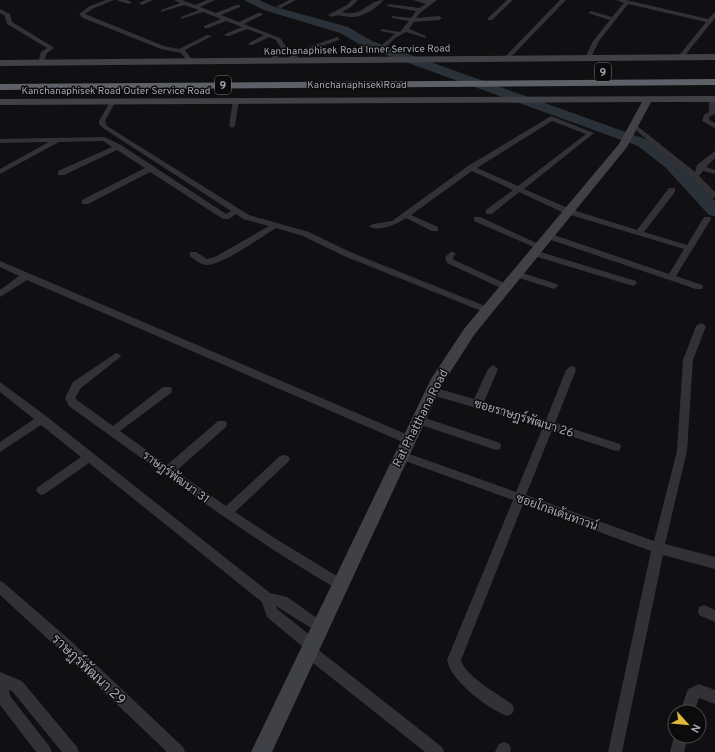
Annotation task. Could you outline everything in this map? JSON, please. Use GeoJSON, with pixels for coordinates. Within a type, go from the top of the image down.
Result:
{"type":"FeatureCollection","features":[{"type":"Feature","properties":{"kind":"highway","name":"Kanchanaphisek Road"},"geometry":{"type":"LineString","coordinates":[[0,77],[715,72]]}},
{"type":"Feature","properties":{"kind":"highway","name":"Kanchanaphisek Road"},"geometry":{"type":"LineString","coordinates":[[0,87],[715,82]]}},
{"type":"Feature","properties":{"kind":"main road"},"geometry":{"type":"LineString","coordinates":[[687,50],[715,58]]}},
{"type":"Feature","properties":{"kind":"main road","name":"Kanchanaphisek Road Inner Service Road"},"geometry":{"type":"LineString","coordinates":[[0,63],[715,58]]}},
{"type":"Feature","properties":{"kind":"main road"},"geometry":{"type":"LineString","coordinates":[[567,98],[714,97]]}},
{"type":"Feature","properties":{"kind":"main road","name":"Kanchanaphisek Road Outer Service Road"},"geometry":{"type":"LineString","coordinates":[[0,102],[567,98],[648,99],[714,97]]}},
{"type":"Feature","properties":{"kind":"main road","name":"Rat Phatthana Road"},"geometry":{"type":"LineString","coordinates":[[262,752],[309,648],[432,391],[444,369],[469,332],[567,211],[623,145],[648,99]]}},
{"type":"Feature","properties":{"kind":"street"},"geometry":{"type":"LineString","coordinates":[[112,0],[92,7],[82,14],[85,17],[163,48],[183,51],[190,61]]}},
{"type":"Feature","properties":{"kind":"street"},"geometry":{"type":"LineString","coordinates":[[119,0],[129,2]]}},
{"type":"Feature","properties":{"kind":"street"},"geometry":{"type":"LineString","coordinates":[[142,3],[150,0]]}},
{"type":"Feature","properties":{"kind":"street"},"geometry":{"type":"LineString","coordinates":[[177,0],[278,39],[284,48],[272,60]]}},
{"type":"Feature","properties":{"kind":"street"},"geometry":{"type":"LineString","coordinates":[[195,7],[212,0]]}},
{"type":"Feature","properties":{"kind":"street"},"geometry":{"type":"LineString","coordinates":[[279,7],[292,0]]}},
{"type":"Feature","properties":{"kind":"street"},"geometry":{"type":"LineString","coordinates":[[338,12],[350,16],[358,16],[381,0]]}},
{"type":"Feature","properties":{"kind":"street"},"geometry":{"type":"LineString","coordinates":[[416,0],[432,2]]}},
{"type":"Feature","properties":{"kind":"street"},"geometry":{"type":"LineString","coordinates":[[490,19],[510,0]]}},
{"type":"Feature","properties":{"kind":"street"},"geometry":{"type":"LineString","coordinates":[[506,59],[563,0]]}},
{"type":"Feature","properties":{"kind":"street"},"geometry":{"type":"LineString","coordinates":[[619,0],[709,21]]}},
{"type":"Feature","properties":{"kind":"street"},"geometry":{"type":"LineString","coordinates":[[331,15],[353,2],[368,10]]}},
{"type":"Feature","properties":{"kind":"street"},"geometry":{"type":"LineString","coordinates":[[385,45],[393,37],[404,32],[420,10],[432,2]]}},
{"type":"Feature","properties":{"kind":"street"},"geometry":{"type":"LineString","coordinates":[[588,58],[596,41],[627,2]]}},
{"type":"Feature","properties":{"kind":"street"},"geometry":{"type":"LineString","coordinates":[[163,10],[184,3]]}},
{"type":"Feature","properties":{"kind":"street"},"geometry":{"type":"LineString","coordinates":[[217,15],[238,6]]}},
{"type":"Feature","properties":{"kind":"street"},"geometry":{"type":"LineString","coordinates":[[389,6],[420,10]]}},
{"type":"Feature","properties":{"kind":"street"},"geometry":{"type":"LineString","coordinates":[[183,18],[204,10]]}},
{"type":"Feature","properties":{"kind":"street"},"geometry":{"type":"LineString","coordinates":[[0,11],[8,15],[9,23],[52,48],[44,52],[41,63]]}},
{"type":"Feature","properties":{"kind":"street"},"geometry":{"type":"LineString","coordinates":[[591,13],[614,19]]}},
{"type":"Feature","properties":{"kind":"street"},"geometry":{"type":"LineString","coordinates":[[239,24],[260,14]]}},
{"type":"Feature","properties":{"kind":"street"},"geometry":{"type":"LineString","coordinates":[[680,58],[715,14]]}},
{"type":"Feature","properties":{"kind":"street"},"geometry":{"type":"LineString","coordinates":[[394,17],[413,20],[439,18]]}},
{"type":"Feature","properties":{"kind":"street"},"geometry":{"type":"LineString","coordinates":[[206,27],[226,19]]}},
{"type":"Feature","properties":{"kind":"street"},"geometry":{"type":"LineString","coordinates":[[227,35],[247,27]]}},
{"type":"Feature","properties":{"kind":"street"},"geometry":{"type":"LineString","coordinates":[[383,30],[404,32],[424,37]]}},
{"type":"Feature","properties":{"kind":"street"},"geometry":{"type":"LineString","coordinates":[[251,44],[269,35]]}},
{"type":"Feature","properties":{"kind":"street"},"geometry":{"type":"LineString","coordinates":[[183,51],[184,47],[209,36]]}},
{"type":"Feature","properties":{"kind":"street"},"geometry":{"type":"LineString","coordinates":[[286,60],[311,48],[337,39]]}},
{"type":"Feature","properties":{"kind":"street"},"geometry":{"type":"LineString","coordinates":[[714,97],[712,112],[706,116],[704,121],[715,126]]}},
{"type":"Feature","properties":{"kind":"street"},"geometry":{"type":"LineString","coordinates":[[232,126],[236,100]]}},
{"type":"Feature","properties":{"kind":"street"},"geometry":{"type":"LineString","coordinates":[[113,101],[102,121],[102,124],[105,127],[236,211],[256,221],[306,234],[347,254],[487,310]]}},
{"type":"Feature","properties":{"kind":"street"},"geometry":{"type":"LineString","coordinates":[[373,226],[394,223],[471,168],[551,118],[591,133],[489,212]]}},
{"type":"Feature","properties":{"kind":"street"},"geometry":{"type":"LineString","coordinates":[[633,129],[694,175],[715,196]]}},
{"type":"Feature","properties":{"kind":"street"},"geometry":{"type":"LineString","coordinates":[[0,141],[104,139],[118,146],[226,217],[236,211]]}},
{"type":"Feature","properties":{"kind":"street"},"geometry":{"type":"LineString","coordinates":[[0,172],[57,141]]}},
{"type":"Feature","properties":{"kind":"street"},"geometry":{"type":"LineString","coordinates":[[61,173],[118,146]]}},
{"type":"Feature","properties":{"kind":"street"},"geometry":{"type":"LineString","coordinates":[[694,175],[698,174],[700,167],[715,154]]}},
{"type":"Feature","properties":{"kind":"street"},"geometry":{"type":"LineString","coordinates":[[700,167],[715,172]]}},
{"type":"Feature","properties":{"kind":"street"},"geometry":{"type":"LineString","coordinates":[[85,202],[151,168]]}},
{"type":"Feature","properties":{"kind":"street"},"geometry":{"type":"LineString","coordinates":[[471,168],[567,211],[688,248]]}},
{"type":"Feature","properties":{"kind":"street"},"geometry":{"type":"LineString","coordinates":[[639,233],[672,190]]}},
{"type":"Feature","properties":{"kind":"street"},"geometry":{"type":"LineString","coordinates":[[405,215],[435,229]]}},
{"type":"Feature","properties":{"kind":"street"},"geometry":{"type":"LineString","coordinates":[[477,219],[536,249],[632,283]]}},
{"type":"Feature","properties":{"kind":"street"},"geometry":{"type":"LineString","coordinates":[[671,277],[707,219]]}},
{"type":"Feature","properties":{"kind":"street"},"geometry":{"type":"LineString","coordinates":[[193,254],[206,262],[218,260],[276,226]]}},
{"type":"Feature","properties":{"kind":"street"},"geometry":{"type":"LineString","coordinates":[[548,236],[699,287]]}},
{"type":"Feature","properties":{"kind":"street"},"geometry":{"type":"LineString","coordinates":[[452,254],[448,257],[450,262],[506,287]]}},
{"type":"Feature","properties":{"kind":"street","name":"ซอยโกลเด้นทาวน์"},"geometry":{"type":"LineString","coordinates":[[0,264],[405,448],[519,498],[658,548],[715,563]]}},
{"type":"Feature","properties":{"kind":"street"},"geometry":{"type":"LineString","coordinates":[[516,274],[554,286]]}},
{"type":"Feature","properties":{"kind":"street"},"geometry":{"type":"LineString","coordinates":[[0,294],[26,276]]}},
{"type":"Feature","properties":{"kind":"street"},"geometry":{"type":"LineString","coordinates":[[615,752],[658,548],[682,451],[688,360],[701,326]]}},
{"type":"Feature","properties":{"kind":"street","name":"ราษฎร์พัฒนา 31"},"geometry":{"type":"LineString","coordinates":[[116,356],[76,384],[70,398],[73,403],[226,513],[292,558],[340,585]]}},
{"type":"Feature","properties":{"kind":"street"},"geometry":{"type":"LineString","coordinates":[[478,403],[493,369]]}},
{"type":"Feature","properties":{"kind":"street"},"geometry":{"type":"LineString","coordinates":[[507,709],[463,677],[456,670],[454,660],[571,370]]}},
{"type":"Feature","properties":{"kind":"street"},"geometry":{"type":"LineString","coordinates":[[0,386],[267,598],[282,601],[319,627]]}},
{"type":"Feature","properties":{"kind":"street"},"geometry":{"type":"LineString","coordinates":[[113,431],[167,390]]}},
{"type":"Feature","properties":{"kind":"street","name":"ซอยราษฎร์พัฒนา 26"},"geometry":{"type":"LineString","coordinates":[[432,391],[478,403],[616,447]]}},
{"type":"Feature","properties":{"kind":"street"},"geometry":{"type":"LineString","coordinates":[[0,448],[42,419]]}},
{"type":"Feature","properties":{"kind":"street"},"geometry":{"type":"LineString","coordinates":[[418,420],[496,446]]}},
{"type":"Feature","properties":{"kind":"street"},"geometry":{"type":"LineString","coordinates":[[168,471],[222,424]]}},
{"type":"Feature","properties":{"kind":"street"},"geometry":{"type":"LineString","coordinates":[[42,490],[89,457]]}},
{"type":"Feature","properties":{"kind":"street"},"geometry":{"type":"LineString","coordinates":[[226,513],[284,459]]}},
{"type":"Feature","properties":{"kind":"street","name":"ราษฎร์พัฒนา 29"},"geometry":{"type":"LineString","coordinates":[[0,587],[73,652],[178,752]]}},
{"type":"Feature","properties":{"kind":"street"},"geometry":{"type":"LineString","coordinates":[[267,598],[272,613],[309,648],[437,752]]}},
{"type":"Feature","properties":{"kind":"street"},"geometry":{"type":"LineString","coordinates":[[45,752],[2,701],[0,679],[18,686],[72,752]]}},
{"type":"Feature","properties":{"kind":"street"},"geometry":{"type":"LineString","coordinates":[[2,701],[18,686]]}},
{"type":"Feature","properties":{"kind":"street"},"geometry":{"type":"LineString","coordinates":[[690,704],[693,694],[699,691],[715,697]]}},
{"type":"Feature","properties":{"kind":"waterway"},"geometry":{"type":"LineString","coordinates":[[250,0],[268,8],[344,30],[368,44],[569,115],[643,143],[670,164],[715,211]]}}]}
